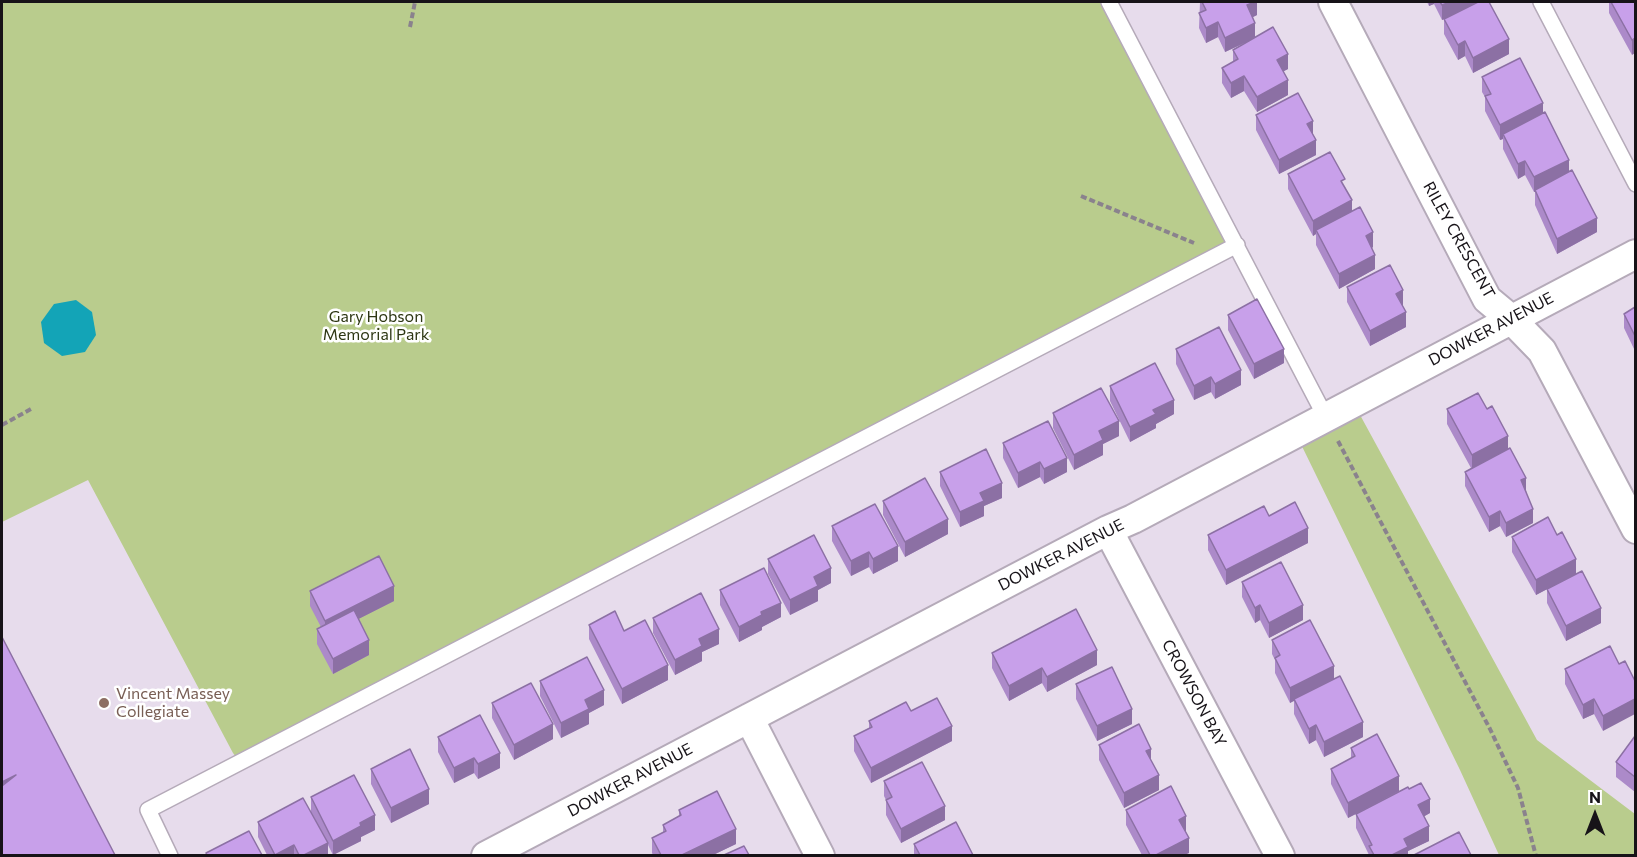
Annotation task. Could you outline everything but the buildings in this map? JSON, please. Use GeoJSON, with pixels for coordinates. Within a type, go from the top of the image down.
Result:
{"type":"FeatureCollection","features":[{"type":"Feature","properties":{"kind":"street","name":"RILEY CRESCENT"},"geometry":{"type":"LineString","coordinates":[[1333,2],[1487,299],[1511,319],[1542,351],[1635,529]]}},
{"type":"Feature","properties":{"kind":"street","name":"DOWKER AVENUE"},"geometry":{"type":"LineString","coordinates":[[486,855],[1635,254]]}},
{"type":"Feature","properties":{"kind":"street","name":"CROWSON BAY"},"geometry":{"type":"LineString","coordinates":[[1108,530],[1280,855]]}},
{"type":"Feature","properties":{"kind":"street"},"geometry":{"type":"LineString","coordinates":[[749,718],[820,855]]}},
{"type":"Feature","properties":{"kind":"lane"},"geometry":{"type":"LineString","coordinates":[[1109,2],[1325,416]]}},
{"type":"Feature","properties":{"kind":"lane"},"geometry":{"type":"LineString","coordinates":[[1541,2],[1635,184]]}},
{"type":"Feature","properties":{"kind":"lane"},"geometry":{"type":"LineString","coordinates":[[170,855],[148,810],[1237,245]]}},
{"type":"Feature","properties":{"kind":"path"},"geometry":{"type":"LineString","coordinates":[[410,27],[414,2]]}},
{"type":"Feature","properties":{"kind":"path"},"geometry":{"type":"LineString","coordinates":[[1080,196],[1220,254]]}},
{"type":"Feature","properties":{"kind":"path"},"geometry":{"type":"LineString","coordinates":[[2,425],[31,409]]}},
{"type":"Feature","properties":{"kind":"path"},"geometry":{"type":"LineString","coordinates":[[1325,416],[1490,729],[1518,788],[1536,855]]}},
{"type":"Feature","properties":{"kind":"green space","name":"Gary Hobson Memorial Park"},"geometry":{"type":"Polygon","coordinates":[[[2,2],[1109,2],[1237,245],[240,762],[233,753],[88,480],[2,522],[2,2]]]}},
{"type":"Feature","properties":{"kind":"green space"},"geometry":{"type":"Polygon","coordinates":[[[1353,402],[1537,740],[1635,814],[1635,855],[1499,855],[1295,432],[1353,402]]]}},
{"type":"Feature","properties":{"kind":"water"},"geometry":{"type":"Polygon","coordinates":[[[76,300],[92,312],[96,335],[85,352],[62,356],[44,343],[41,322],[54,304],[76,300]]]}},
{"type":"Feature","properties":{"kind":"place","name":"Vincent Massey Collegiate"},"geometry":{"type":"Point","coordinates":[104,703]}}]}
